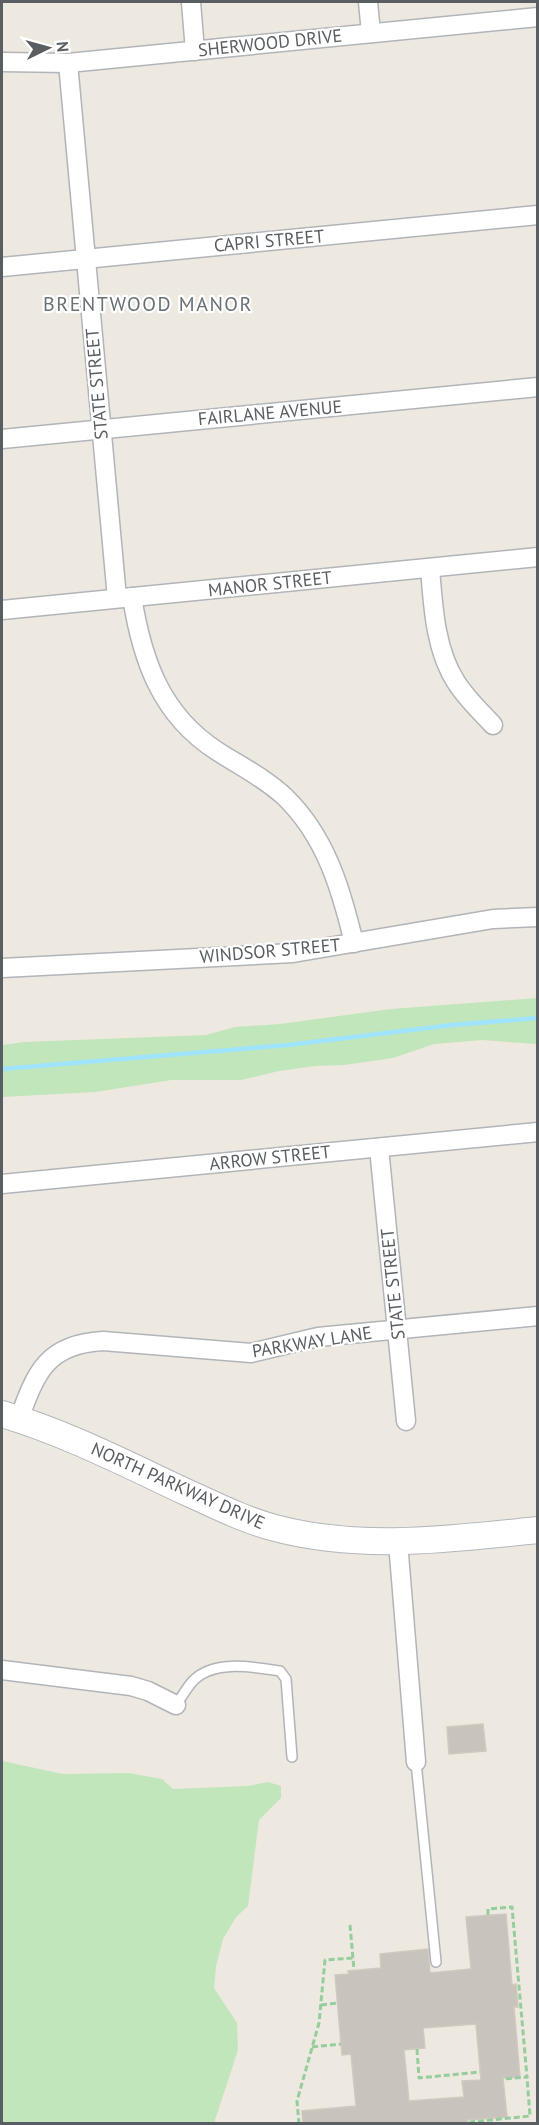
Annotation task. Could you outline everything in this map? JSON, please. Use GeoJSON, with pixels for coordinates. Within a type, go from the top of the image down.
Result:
{"type":"FeatureCollection","features":[{"type":"Feature","properties":{"kind":"main road","name":"NORTH PARKWAY DRIVE"},"geometry":{"type":"LineString","coordinates":[[10,1417],[60,1433],[226,1510],[273,1528],[300,1534],[350,1541],[398,1542],[537,1530]]}},
{"type":"Feature","properties":{"kind":"street"},"geometry":{"type":"LineString","coordinates":[[191,2],[195,51]]}},
{"type":"Feature","properties":{"kind":"street"},"geometry":{"type":"LineString","coordinates":[[368,2],[371,33]]}},
{"type":"Feature","properties":{"kind":"street","name":"SHERWOOD DRIVE"},"geometry":{"type":"LineString","coordinates":[[2,62],[68,63],[537,17]]}},
{"type":"Feature","properties":{"kind":"street","name":"STATE STREET"},"geometry":{"type":"LineString","coordinates":[[68,63],[101,429],[124,598],[146,659],[165,699],[183,722],[204,741],[274,788],[296,810],[331,864],[342,895],[354,943]]}},
{"type":"Feature","properties":{"kind":"street","name":"CAPRI STREET"},"geometry":{"type":"LineString","coordinates":[[2,267],[537,215]]}},
{"type":"Feature","properties":{"kind":"street","name":"FAIRLANE AVENUE"},"geometry":{"type":"LineString","coordinates":[[2,439],[537,387]]}},
{"type":"Feature","properties":{"kind":"street","name":"MANOR STREET"},"geometry":{"type":"LineString","coordinates":[[2,610],[537,557]]}},
{"type":"Feature","properties":{"kind":"street"},"geometry":{"type":"LineString","coordinates":[[430,568],[438,635],[451,674],[468,699],[493,724]]}},
{"type":"Feature","properties":{"kind":"street","name":"WINDSOR STREET"},"geometry":{"type":"LineString","coordinates":[[2,968],[293,952],[493,919],[537,917]]}},
{"type":"Feature","properties":{"kind":"street","name":"ARROW STREET"},"geometry":{"type":"LineString","coordinates":[[2,1184],[537,1132]]}},
{"type":"Feature","properties":{"kind":"street","name":"STATE STREET"},"geometry":{"type":"LineString","coordinates":[[379,1148],[406,1421]]}},
{"type":"Feature","properties":{"kind":"street","name":"PARKWAY LANE"},"geometry":{"type":"LineString","coordinates":[[10,1417],[41,1368],[55,1355],[69,1347],[88,1342],[103,1341],[251,1353],[318,1337],[537,1316]]}},
{"type":"Feature","properties":{"kind":"street"},"geometry":{"type":"LineString","coordinates":[[398,1542],[416,1762]]}},
{"type":"Feature","properties":{"kind":"street"},"geometry":{"type":"LineString","coordinates":[[2,1670],[131,1686],[148,1691],[176,1705]]}},
{"type":"Feature","properties":{"kind":"lane"},"geometry":{"type":"LineString","coordinates":[[176,1705],[193,1681],[222,1667],[248,1666],[280,1671],[285,1679],[292,1757]]}},
{"type":"Feature","properties":{"kind":"lane"},"geometry":{"type":"LineString","coordinates":[[416,1762],[436,1962]]}},
{"type":"Feature","properties":{"kind":"path"},"geometry":{"type":"LineString","coordinates":[[471,2124],[471,2122],[530,2116],[512,1906],[488,1909],[488,1915]]}},
{"type":"Feature","properties":{"kind":"path"},"geometry":{"type":"LineString","coordinates":[[350,1924],[354,1970]]}},
{"type":"Feature","properties":{"kind":"path"},"geometry":{"type":"LineString","coordinates":[[299,2124],[297,2102],[319,2023],[325,1960],[353,1958]]}},
{"type":"Feature","properties":{"kind":"path"},"geometry":{"type":"LineString","coordinates":[[321,2005],[337,2003]]}},
{"type":"Feature","properties":{"kind":"path"},"geometry":{"type":"LineString","coordinates":[[312,2047],[341,2044]]}},
{"type":"Feature","properties":{"kind":"path"},"geometry":{"type":"LineString","coordinates":[[417,2049],[419,2078],[480,2072]]}},
{"type":"Feature","properties":{"kind":"path"},"geometry":{"type":"LineString","coordinates":[[504,2079],[527,2077]]}},
{"type":"Feature","properties":{"kind":"green space"},"geometry":{"type":"Polygon","coordinates":[[[537,998],[537,1044],[482,1040],[434,1044],[393,1058],[279,1071],[241,1080],[171,1080],[95,1092],[2,1097],[2,1045],[24,1042],[206,1035],[235,1027],[280,1024],[391,1009],[537,998]]]}},
{"type":"Feature","properties":{"kind":"green space"},"geometry":{"type":"Polygon","coordinates":[[[2,1761],[63,1774],[129,1773],[162,1779],[173,1789],[248,1786],[268,1782],[281,1786],[281,1798],[259,1820],[248,1906],[236,1917],[223,1939],[216,1966],[214,1988],[237,2023],[238,2050],[214,2123],[2,2123],[2,1761]]]}},
{"type":"Feature","properties":{"kind":"building"},"geometry":{"type":"Polygon","coordinates":[[[483,1724],[486,1751],[449,1754],[447,1727],[483,1724]]]}},
{"type":"Feature","properties":{"kind":"building"},"geometry":{"type":"Polygon","coordinates":[[[506,1914],[512,1985],[516,1984],[518,2007],[514,2007],[520,2077],[503,2078],[507,2117],[467,2120],[468,2124],[303,2124],[302,2111],[356,2106],[351,2054],[342,2055],[335,1975],[349,1974],[348,1971],[381,1968],[380,1954],[428,1949],[430,1973],[471,1969],[466,1917],[506,1914]],[[476,2024],[423,2028],[425,2048],[404,2050],[409,2101],[464,2097],[462,2081],[481,2080],[476,2024]]]}},
{"type":"Feature","properties":{"kind":"waterway"},"geometry":{"type":"LineString","coordinates":[[2,1069],[288,1045],[452,1025],[538,1018]]}},
{"type":"Feature","properties":{"kind":"district","name":"BRENTWOOD MANOR"},"geometry":{"type":"Point","coordinates":[148,304]}}]}
